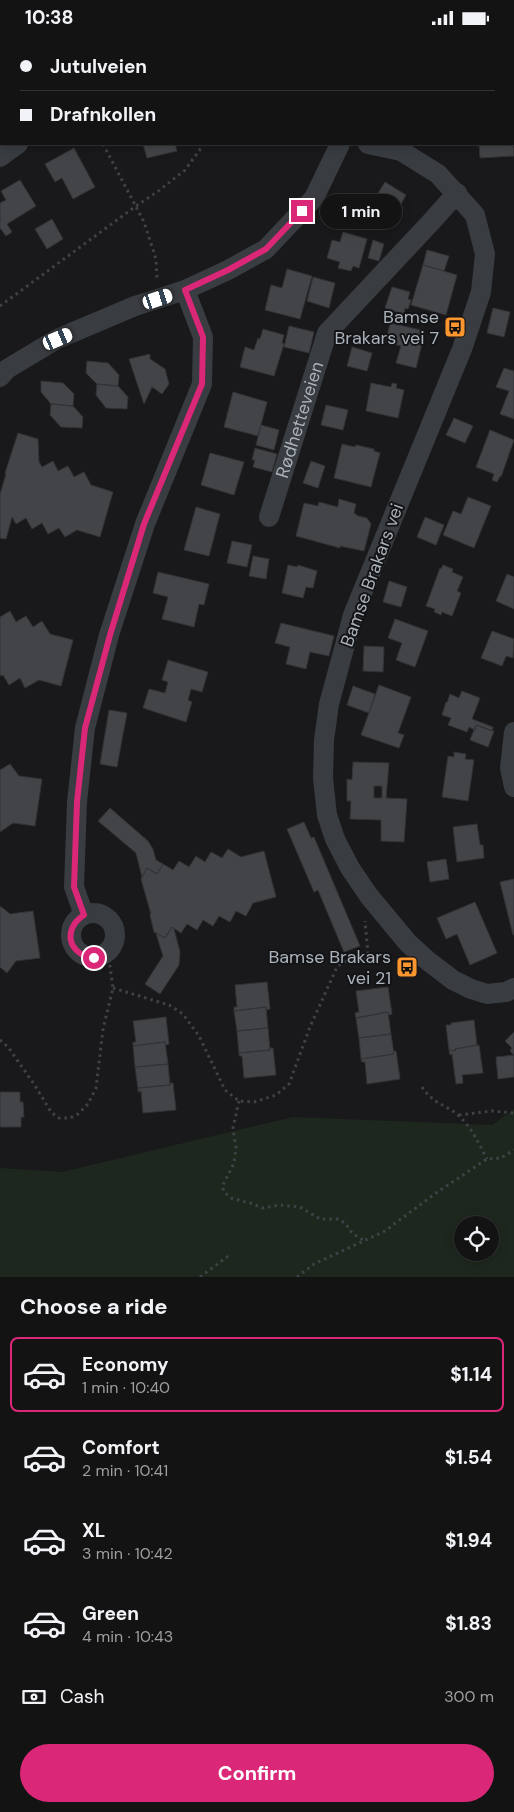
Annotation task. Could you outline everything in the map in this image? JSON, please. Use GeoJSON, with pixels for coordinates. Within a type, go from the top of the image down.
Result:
{"type":"FeatureCollection","features":[{"type":"Feature","properties":{"kind":"street"},"geometry":{"type":"LineString","coordinates":[[0,157],[17,145]]}},
{"type":"Feature","properties":{"kind":"street"},"geometry":{"type":"LineString","coordinates":[[0,377],[7,369],[58,339],[135,306],[185,290],[228,270],[266,249],[314,198],[340,145]]}},
{"type":"Feature","properties":{"kind":"street","name":"Bamse Brakars vei"},"geometry":{"type":"LineString","coordinates":[[373,145],[401,151],[438,174],[475,215],[485,254],[481,292],[462,349],[353,615],[329,705],[324,740],[323,779],[327,815],[335,839],[350,868],[369,897],[408,943],[453,981],[487,994],[510,990]]}},
{"type":"Feature","properties":{"kind":"street","name":"Rødhetteveien"},"geometry":{"type":"LineString","coordinates":[[269,517],[327,333],[457,193]]}},
{"type":"Feature","properties":{"kind":"street"},"geometry":{"type":"LineString","coordinates":[[84,915],[74,887],[77,802],[85,728],[110,635],[144,524],[202,384],[203,337],[185,290]]}},
{"type":"Feature","properties":{"kind":"street"},"geometry":{"type":"LineString","coordinates":[[514,732],[510,767],[514,787]]}},
{"type":"Feature","properties":{"kind":"street"},"geometry":{"type":"LineString","coordinates":[[98,913],[110,920],[115,940],[108,952],[94,958],[86,957],[74,948],[70,933],[72,925],[77,919],[84,915],[98,913]]}},
{"type":"Feature","properties":{"kind":"path"},"geometry":{"type":"LineString","coordinates":[[104,145],[144,222],[156,259],[158,299]]}},
{"type":"Feature","properties":{"kind":"path"},"geometry":{"type":"LineString","coordinates":[[0,306],[185,170],[203,145]]}},
{"type":"Feature","properties":{"kind":"path"},"geometry":{"type":"LineString","coordinates":[[113,988],[169,1005],[183,1014],[199,1036],[226,1090],[239,1101],[254,1101],[276,1095],[289,1084],[310,1027],[337,967],[342,962],[364,958],[368,954],[364,907],[369,897]]}},
{"type":"Feature","properties":{"kind":"path"},"geometry":{"type":"LineString","coordinates":[[0,1040],[8,1047],[51,1112],[59,1118],[70,1118],[78,1114],[88,1104],[96,1088],[103,1029],[113,988],[108,952]]}},
{"type":"Feature","properties":{"kind":"path"},"geometry":{"type":"LineString","coordinates":[[422,1087],[432,1100],[458,1115],[472,1131],[487,1159]]}},
{"type":"Feature","properties":{"kind":"path"},"geometry":{"type":"LineString","coordinates":[[239,1101],[233,1129],[236,1148],[234,1163],[222,1187],[225,1193],[231,1198],[263,1208],[280,1205],[300,1207],[320,1219],[338,1219],[345,1223],[352,1233],[363,1241]]}},
{"type":"Feature","properties":{"kind":"path"},"geometry":{"type":"LineString","coordinates":[[458,1115],[492,1111],[514,1113]]}},
{"type":"Feature","properties":{"kind":"path"},"geometry":{"type":"LineString","coordinates":[[297,1277],[314,1264],[384,1231],[487,1159],[501,1158],[514,1150]]}},
{"type":"Feature","properties":{"kind":"path"},"geometry":{"type":"LineString","coordinates":[[200,1277],[230,1254]]}},
{"type":"Feature","properties":{"kind":"shaded area"},"geometry":{"type":"Polygon","coordinates":[[[514,1109],[514,1277],[0,1277],[0,1168],[62,1172],[293,1117],[492,1125],[514,1109]]]}},
{"type":"Feature","properties":{"kind":"building"},"geometry":{"type":"Polygon","coordinates":[[[143,145],[175,145],[177,151],[147,158],[143,145]]]}},
{"type":"Feature","properties":{"kind":"building"},"geometry":{"type":"Polygon","coordinates":[[[479,145],[513,145],[514,156],[480,158],[479,145]]]}},
{"type":"Feature","properties":{"kind":"building"},"geometry":{"type":"Polygon","coordinates":[[[74,148],[95,187],[73,199],[62,178],[55,182],[45,164],[74,148]]]}},
{"type":"Feature","properties":{"kind":"building"},"geometry":{"type":"Polygon","coordinates":[[[20,180],[36,206],[7,224],[12,232],[6,236],[0,228],[0,203],[6,200],[1,191],[20,180]]]}},
{"type":"Feature","properties":{"kind":"building"},"geometry":{"type":"Polygon","coordinates":[[[385,182],[406,195],[400,206],[403,208],[396,220],[392,218],[386,227],[365,214],[385,182]]]}},
{"type":"Feature","properties":{"kind":"building"},"geometry":{"type":"Polygon","coordinates":[[[52,219],[63,239],[47,249],[35,229],[52,219]]]}},
{"type":"Feature","properties":{"kind":"building"},"geometry":{"type":"Polygon","coordinates":[[[343,232],[367,239],[359,268],[353,266],[351,271],[338,268],[340,262],[327,258],[332,240],[340,242],[343,232]]]}},
{"type":"Feature","properties":{"kind":"building"},"geometry":{"type":"Polygon","coordinates":[[[373,240],[384,244],[379,261],[368,258],[373,240]]]}},
{"type":"Feature","properties":{"kind":"building"},"geometry":{"type":"Polygon","coordinates":[[[427,250],[449,256],[444,271],[423,265],[427,250]]]}},
{"type":"Feature","properties":{"kind":"building"},"geometry":{"type":"Polygon","coordinates":[[[423,265],[457,275],[446,315],[411,305],[423,265]]]}},
{"type":"Feature","properties":{"kind":"building"},"geometry":{"type":"Polygon","coordinates":[[[287,269],[312,276],[300,319],[265,310],[271,285],[282,288],[287,269]]]}},
{"type":"Feature","properties":{"kind":"building"},"geometry":{"type":"Polygon","coordinates":[[[313,277],[335,283],[329,308],[307,301],[313,277]]]}},
{"type":"Feature","properties":{"kind":"building"},"geometry":{"type":"Polygon","coordinates":[[[392,287],[410,292],[408,299],[411,300],[408,309],[405,308],[404,314],[385,308],[392,287]]]}},
{"type":"Feature","properties":{"kind":"building"},"geometry":{"type":"Polygon","coordinates":[[[493,308],[510,312],[504,337],[487,333],[493,308]]]}},
{"type":"Feature","properties":{"kind":"building"},"geometry":{"type":"Polygon","coordinates":[[[390,323],[425,331],[416,368],[396,363],[401,346],[386,342],[390,323]]]}},
{"type":"Feature","properties":{"kind":"building"},"geometry":{"type":"Polygon","coordinates":[[[289,326],[314,332],[309,353],[284,347],[289,326]]]}},
{"type":"Feature","properties":{"kind":"building"},"geometry":{"type":"Polygon","coordinates":[[[263,329],[284,335],[282,343],[284,344],[274,376],[240,367],[245,347],[254,350],[263,329]]]}},
{"type":"Feature","properties":{"kind":"building"},"geometry":{"type":"Polygon","coordinates":[[[352,347],[372,353],[367,371],[347,366],[352,347]]]}},
{"type":"Feature","properties":{"kind":"building"},"geometry":{"type":"Polygon","coordinates":[[[150,354],[150,359],[165,369],[169,384],[162,394],[152,387],[144,404],[129,359],[150,354]]]}},
{"type":"Feature","properties":{"kind":"building"},"geometry":{"type":"Polygon","coordinates":[[[87,361],[108,363],[119,375],[118,386],[97,384],[86,373],[87,361]]]}},
{"type":"Feature","properties":{"kind":"building"},"geometry":{"type":"Polygon","coordinates":[[[504,368],[514,371],[514,419],[500,414],[509,391],[496,387],[504,368]]]}},
{"type":"Feature","properties":{"kind":"building"},"geometry":{"type":"Polygon","coordinates":[[[41,381],[63,383],[74,394],[73,406],[51,404],[41,392],[41,381]]]}},
{"type":"Feature","properties":{"kind":"building"},"geometry":{"type":"Polygon","coordinates":[[[371,383],[391,387],[392,383],[397,384],[396,388],[404,390],[398,418],[366,411],[371,383]]]}},
{"type":"Feature","properties":{"kind":"building"},"geometry":{"type":"Polygon","coordinates":[[[97,384],[118,386],[128,397],[127,409],[106,408],[96,395],[97,384]]]}},
{"type":"Feature","properties":{"kind":"building"},"geometry":{"type":"Polygon","coordinates":[[[233,392],[267,402],[258,436],[224,427],[233,392]]]}},
{"type":"Feature","properties":{"kind":"building"},"geometry":{"type":"Polygon","coordinates":[[[51,404],[73,406],[83,417],[82,428],[61,427],[50,415],[51,404]]]}},
{"type":"Feature","properties":{"kind":"building"},"geometry":{"type":"Polygon","coordinates":[[[326,405],[348,410],[343,430],[321,425],[326,405]]]}},
{"type":"Feature","properties":{"kind":"building"},"geometry":{"type":"Polygon","coordinates":[[[454,418],[473,426],[465,443],[446,435],[454,418]]]}},
{"type":"Feature","properties":{"kind":"building"},"geometry":{"type":"Polygon","coordinates":[[[261,425],[279,430],[274,450],[256,445],[261,425]]]}},
{"type":"Feature","properties":{"kind":"building"},"geometry":{"type":"Polygon","coordinates":[[[490,430],[514,440],[501,477],[497,482],[492,480],[494,474],[476,467],[490,430]]]}},
{"type":"Feature","properties":{"kind":"building"},"geometry":{"type":"Polygon","coordinates":[[[18,433],[38,439],[39,462],[42,467],[53,461],[58,471],[68,466],[74,477],[84,472],[91,485],[113,492],[100,537],[77,530],[65,537],[59,528],[48,534],[42,523],[32,529],[26,518],[16,524],[12,517],[6,539],[0,538],[0,494],[18,433]]]}},
{"type":"Feature","properties":{"kind":"building"},"geometry":{"type":"Polygon","coordinates":[[[342,444],[374,449],[374,451],[380,453],[371,487],[334,478],[342,444]]]}},
{"type":"Feature","properties":{"kind":"building"},"geometry":{"type":"Polygon","coordinates":[[[255,448],[277,454],[272,472],[253,467],[255,460],[252,460],[255,448]]]}},
{"type":"Feature","properties":{"kind":"building"},"geometry":{"type":"Polygon","coordinates":[[[210,453],[244,462],[234,495],[201,485],[210,453]]]}},
{"type":"Feature","properties":{"kind":"building"},"geometry":{"type":"Polygon","coordinates":[[[311,461],[325,466],[318,488],[303,483],[311,461]]]}},
{"type":"Feature","properties":{"kind":"building"},"geometry":{"type":"Polygon","coordinates":[[[468,497],[491,506],[474,548],[443,535],[453,511],[461,514],[468,497]]]}},
{"type":"Feature","properties":{"kind":"building"},"geometry":{"type":"Polygon","coordinates":[[[339,499],[356,504],[354,513],[367,518],[371,524],[364,551],[340,546],[340,548],[296,536],[304,503],[318,506],[319,502],[338,507],[339,499]]]}},
{"type":"Feature","properties":{"kind":"building"},"geometry":{"type":"Polygon","coordinates":[[[196,507],[220,514],[209,556],[184,550],[196,507]]]}},
{"type":"Feature","properties":{"kind":"building"},"geometry":{"type":"Polygon","coordinates":[[[425,517],[444,525],[436,545],[417,537],[425,517]]]}},
{"type":"Feature","properties":{"kind":"building"},"geometry":{"type":"Polygon","coordinates":[[[232,541],[252,545],[247,567],[227,563],[232,541]]]}},
{"type":"Feature","properties":{"kind":"building"},"geometry":{"type":"Polygon","coordinates":[[[253,556],[269,559],[266,579],[249,576],[253,556]]]}},
{"type":"Feature","properties":{"kind":"building"},"geometry":{"type":"Polygon","coordinates":[[[288,565],[297,567],[298,565],[317,571],[313,588],[306,587],[303,598],[282,593],[288,565]]]}},
{"type":"Feature","properties":{"kind":"building"},"geometry":{"type":"Polygon","coordinates":[[[443,565],[453,569],[452,572],[463,577],[457,591],[461,593],[452,616],[442,612],[441,615],[434,612],[435,609],[426,606],[440,568],[443,565]]]}},
{"type":"Feature","properties":{"kind":"building"},"geometry":{"type":"Polygon","coordinates":[[[158,572],[209,584],[204,605],[199,604],[194,627],[162,619],[168,597],[153,593],[158,572]]]}},
{"type":"Feature","properties":{"kind":"building"},"geometry":{"type":"Polygon","coordinates":[[[507,574],[514,577],[514,609],[496,601],[507,574]]]}},
{"type":"Feature","properties":{"kind":"building"},"geometry":{"type":"Polygon","coordinates":[[[389,581],[407,587],[401,607],[383,602],[389,581]]]}},
{"type":"Feature","properties":{"kind":"building"},"geometry":{"type":"Polygon","coordinates":[[[10,611],[16,622],[26,616],[33,627],[42,621],[50,634],[73,640],[61,686],[39,680],[25,688],[20,678],[9,685],[3,675],[0,676],[0,617],[10,611]]]}},
{"type":"Feature","properties":{"kind":"building"},"geometry":{"type":"Polygon","coordinates":[[[395,619],[428,631],[415,667],[396,660],[402,643],[388,638],[395,619]]]}},
{"type":"Feature","properties":{"kind":"building"},"geometry":{"type":"Polygon","coordinates":[[[281,623],[334,636],[329,656],[310,652],[306,669],[286,664],[290,647],[275,643],[281,623]]]}},
{"type":"Feature","properties":{"kind":"building"},"geometry":{"type":"Polygon","coordinates":[[[492,631],[514,639],[513,658],[506,656],[502,666],[481,658],[492,631]]]}},
{"type":"Feature","properties":{"kind":"building"},"geometry":{"type":"Polygon","coordinates":[[[364,646],[384,647],[383,672],[363,671],[364,646]]]}},
{"type":"Feature","properties":{"kind":"building"},"geometry":{"type":"Polygon","coordinates":[[[168,660],[208,672],[202,692],[191,689],[188,700],[192,702],[186,722],[143,708],[149,689],[165,693],[168,682],[162,680],[168,660]]]}},
{"type":"Feature","properties":{"kind":"building"},"geometry":{"type":"Polygon","coordinates":[[[379,685],[411,697],[398,733],[404,735],[399,748],[361,735],[379,685]]]}},
{"type":"Feature","properties":{"kind":"building"},"geometry":{"type":"Polygon","coordinates":[[[353,686],[375,694],[369,713],[347,705],[353,686]]]}},
{"type":"Feature","properties":{"kind":"building"},"geometry":{"type":"Polygon","coordinates":[[[462,691],[480,698],[472,719],[493,727],[492,731],[476,725],[475,730],[469,727],[467,732],[448,725],[451,718],[442,715],[446,702],[450,694],[459,698],[462,691]]]}},
{"type":"Feature","properties":{"kind":"building"},"geometry":{"type":"Polygon","coordinates":[[[109,710],[127,713],[117,767],[100,764],[109,710]]]}},
{"type":"Feature","properties":{"kind":"building"},"geometry":{"type":"Polygon","coordinates":[[[476,725],[494,731],[488,747],[470,740],[476,725]]]}},
{"type":"Feature","properties":{"kind":"building"},"geometry":{"type":"Polygon","coordinates":[[[454,752],[466,754],[465,759],[474,760],[468,801],[442,797],[448,756],[454,757],[454,752]]]}},
{"type":"Feature","properties":{"kind":"building"},"geometry":{"type":"Polygon","coordinates":[[[353,762],[389,763],[386,798],[407,799],[404,842],[381,841],[381,820],[350,819],[351,801],[347,801],[347,779],[352,780],[353,762]],[[374,786],[374,798],[382,798],[382,786],[374,786]]]}},
{"type":"Feature","properties":{"kind":"building"},"geometry":{"type":"Polygon","coordinates":[[[10,764],[19,776],[42,779],[35,826],[13,823],[0,832],[0,770],[10,764]]]}},
{"type":"Feature","properties":{"kind":"building"},"geometry":{"type":"Polygon","coordinates":[[[110,808],[148,841],[153,849],[156,860],[163,864],[157,874],[147,868],[142,877],[136,853],[98,821],[110,808]]]}},
{"type":"Feature","properties":{"kind":"building"},"geometry":{"type":"Polygon","coordinates":[[[304,822],[311,838],[314,837],[360,946],[344,952],[318,890],[314,892],[287,829],[304,822]]]}},
{"type":"Feature","properties":{"kind":"building"},"geometry":{"type":"Polygon","coordinates":[[[477,824],[480,845],[483,845],[484,858],[457,862],[453,827],[477,824]]]}},
{"type":"Feature","properties":{"kind":"building"},"geometry":{"type":"Polygon","coordinates":[[[228,849],[241,857],[264,851],[276,897],[253,903],[246,916],[236,911],[230,922],[219,916],[213,926],[203,920],[197,930],[187,924],[181,933],[172,927],[165,938],[154,932],[141,879],[147,868],[157,874],[163,864],[173,870],[179,861],[189,867],[196,856],[205,862],[211,852],[222,858],[228,849]]]}},
{"type":"Feature","properties":{"kind":"building"},"geometry":{"type":"Polygon","coordinates":[[[446,859],[449,879],[430,882],[427,862],[446,859]]]}},
{"type":"Feature","properties":{"kind":"building"},"geometry":{"type":"Polygon","coordinates":[[[514,879],[514,935],[513,935],[500,882],[514,879]]]}},
{"type":"Feature","properties":{"kind":"building"},"geometry":{"type":"Polygon","coordinates":[[[475,902],[497,953],[470,965],[457,934],[446,939],[437,918],[475,902]]]}},
{"type":"Feature","properties":{"kind":"building"},"geometry":{"type":"Polygon","coordinates":[[[0,906],[10,914],[33,911],[40,958],[16,961],[7,973],[0,967],[0,906]]]}},
{"type":"Feature","properties":{"kind":"building"},"geometry":{"type":"Polygon","coordinates":[[[172,927],[180,952],[179,965],[160,994],[145,984],[163,956],[156,933],[165,938],[172,927]]]}},
{"type":"Feature","properties":{"kind":"building"},"geometry":{"type":"Polygon","coordinates":[[[267,982],[270,1009],[266,1010],[266,1007],[234,1011],[234,1007],[237,1007],[235,985],[267,982]]]}},
{"type":"Feature","properties":{"kind":"building"},"geometry":{"type":"Polygon","coordinates":[[[388,987],[392,1014],[389,1015],[388,1012],[356,1018],[355,1013],[359,1012],[356,991],[388,987]]]}},
{"type":"Feature","properties":{"kind":"building"},"geometry":{"type":"Polygon","coordinates":[[[266,1007],[268,1028],[237,1031],[234,1011],[266,1007]]]}},
{"type":"Feature","properties":{"kind":"building"},"geometry":{"type":"Polygon","coordinates":[[[388,1012],[391,1034],[359,1038],[356,1018],[388,1012]]]}},
{"type":"Feature","properties":{"kind":"building"},"geometry":{"type":"Polygon","coordinates":[[[166,1017],[169,1044],[166,1045],[165,1042],[133,1046],[133,1042],[136,1042],[133,1021],[166,1017]]]}},
{"type":"Feature","properties":{"kind":"building"},"geometry":{"type":"Polygon","coordinates":[[[474,1020],[477,1045],[455,1049],[455,1051],[449,1050],[446,1025],[474,1020]]]}},
{"type":"Feature","properties":{"kind":"building"},"geometry":{"type":"Polygon","coordinates":[[[268,1028],[270,1050],[239,1053],[237,1031],[268,1028]]]}},
{"type":"Feature","properties":{"kind":"building"},"geometry":{"type":"Polygon","coordinates":[[[514,1032],[514,1055],[510,1051],[512,1048],[505,1041],[514,1032]]]}},
{"type":"Feature","properties":{"kind":"building"},"geometry":{"type":"Polygon","coordinates":[[[391,1034],[394,1054],[361,1059],[359,1038],[391,1034]]]}},
{"type":"Feature","properties":{"kind":"building"},"geometry":{"type":"Polygon","coordinates":[[[165,1042],[168,1064],[135,1067],[133,1046],[165,1042]]]}},
{"type":"Feature","properties":{"kind":"building"},"geometry":{"type":"Polygon","coordinates":[[[479,1045],[483,1073],[462,1075],[463,1083],[456,1084],[452,1054],[450,1055],[449,1050],[455,1051],[455,1049],[479,1045]]]}},
{"type":"Feature","properties":{"kind":"building"},"geometry":{"type":"Polygon","coordinates":[[[270,1048],[273,1048],[276,1075],[244,1078],[242,1056],[239,1056],[239,1053],[270,1050],[270,1048]]]}},
{"type":"Feature","properties":{"kind":"building"},"geometry":{"type":"Polygon","coordinates":[[[393,1051],[396,1051],[400,1079],[367,1084],[365,1062],[362,1062],[361,1059],[394,1054],[393,1051]]]}},
{"type":"Feature","properties":{"kind":"building"},"geometry":{"type":"Polygon","coordinates":[[[514,1055],[514,1077],[498,1079],[496,1057],[514,1055]]]}},
{"type":"Feature","properties":{"kind":"building"},"geometry":{"type":"Polygon","coordinates":[[[168,1064],[170,1085],[138,1088],[135,1067],[168,1064]]]}},
{"type":"Feature","properties":{"kind":"building"},"geometry":{"type":"Polygon","coordinates":[[[170,1083],[173,1083],[176,1110],[143,1113],[141,1091],[138,1092],[138,1088],[170,1085],[170,1083]]]}},
{"type":"Feature","properties":{"kind":"building"},"geometry":{"type":"Polygon","coordinates":[[[0,1092],[20,1092],[20,1102],[23,1102],[24,1117],[21,1117],[21,1127],[0,1127],[0,1092]]]}},
{"type":"Feature","properties":{"kind":"place","name":"Bamse Brakars vei 7"},"geometry":{"type":"Point","coordinates":[455,327]}},
{"type":"Feature","properties":{"kind":"place","name":"Bamse Brakars vei 21"},"geometry":{"type":"Point","coordinates":[407,967]}},
{"type":"Feature","properties":{"kind":"route"},"geometry":{"type":"LineString","coordinates":[[94,958],[86,957],[74,948],[70,933],[72,925],[84,915],[74,887],[77,802],[85,728],[110,635],[144,524],[202,384],[203,337],[185,290],[228,270],[266,249],[302,211]]}}]}
